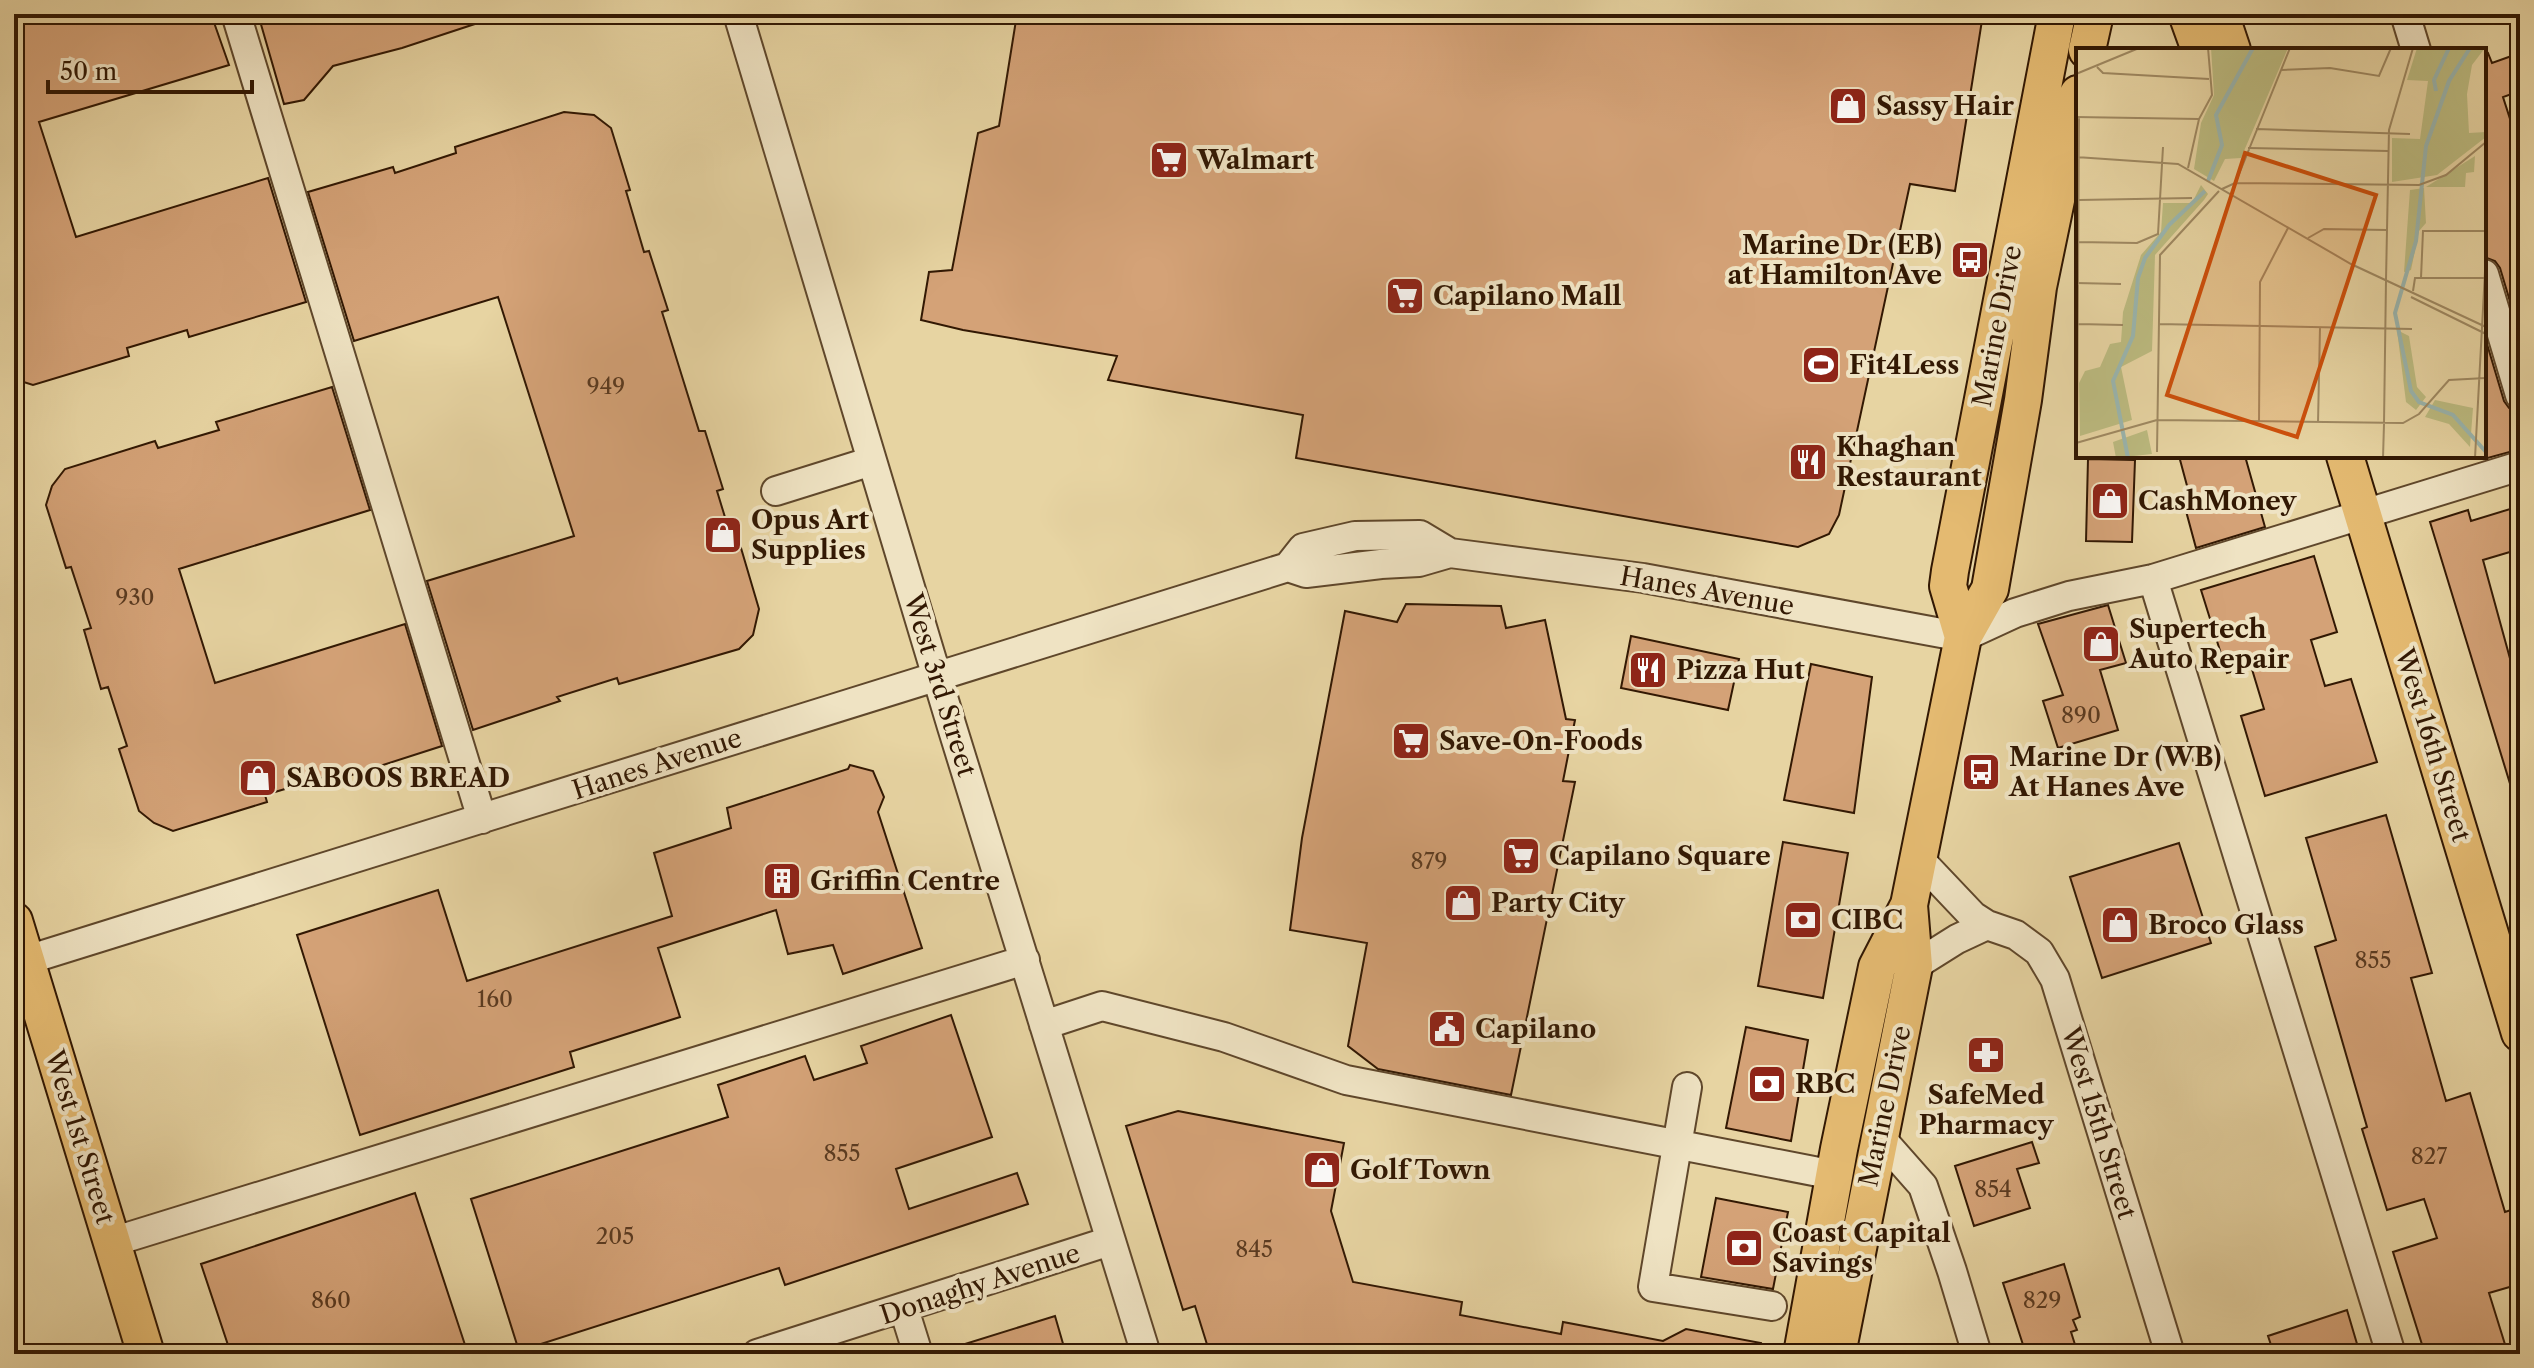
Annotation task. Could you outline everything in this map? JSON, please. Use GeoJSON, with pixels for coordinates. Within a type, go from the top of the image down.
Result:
{"type":"FeatureCollection","features":[{"type":"Feature","properties":{"kind":"main road","name":"Marine Drive"},"geometry":{"type":"LineString","coordinates":[[1963,637],[1948,586],[1950,571],[2057,14]]}},
{"type":"Feature","properties":{"kind":"main road"},"geometry":{"type":"LineString","coordinates":[[2087,48],[2095,14]]}},
{"type":"Feature","properties":{"kind":"main road"},"geometry":{"type":"LineString","coordinates":[[2187,14],[2199,48]]}},
{"type":"Feature","properties":{"kind":"main road"},"geometry":{"type":"LineString","coordinates":[[2220,14],[2231,48]]}},
{"type":"Feature","properties":{"kind":"main road","name":"Marine Drive"},"geometry":{"type":"LineString","coordinates":[[1837,1354],[1878,1135],[1914,966],[1909,905],[1963,637],[1990,589],[2023,400],[2038,287],[2076,104]]}},
{"type":"Feature","properties":{"kind":"main road","name":"West 16th Street"},"geometry":{"type":"LineString","coordinates":[[2346,458],[2520,1033]]}},
{"type":"Feature","properties":{"kind":"main road","name":"Marine Drive"},"geometry":{"type":"LineString","coordinates":[[1802,1354],[1834,1175],[1877,967],[1909,905]]}},
{"type":"Feature","properties":{"kind":"main road","name":"West 1st Street"},"geometry":{"type":"LineString","coordinates":[[14,921],[146,1354]]}},
{"type":"Feature","properties":{"kind":"street"},"geometry":{"type":"LineString","coordinates":[[236,14],[482,819]]}},
{"type":"Feature","properties":{"kind":"street","name":"West 3rd Street"},"geometry":{"type":"LineString","coordinates":[[738,14],[1146,1354]]}},
{"type":"Feature","properties":{"kind":"street"},"geometry":{"type":"LineString","coordinates":[[2405,14],[2415,48]]}},
{"type":"Feature","properties":{"kind":"street"},"geometry":{"type":"LineString","coordinates":[[2486,281],[2520,395]]}},
{"type":"Feature","properties":{"kind":"street"},"geometry":{"type":"LineString","coordinates":[[776,491],[872,461]]}},
{"type":"Feature","properties":{"kind":"street"},"geometry":{"type":"LineString","coordinates":[[1963,637],[2015,613],[2069,596],[2153,579],[2520,466]]}},
{"type":"Feature","properties":{"kind":"street","name":"Hanes Avenue"},"geometry":{"type":"LineString","coordinates":[[27,960],[1288,567],[1303,548],[1355,536],[1420,535],[1450,553],[1643,578],[1963,637]]}},
{"type":"Feature","properties":{"kind":"street"},"geometry":{"type":"LineString","coordinates":[[2153,579],[2391,1354]]}},
{"type":"Feature","properties":{"kind":"street","name":"West 15th Street"},"geometry":{"type":"LineString","coordinates":[[1918,858],[1962,907],[1987,925],[2016,935],[2039,952],[2055,979],[2170,1354]]}},
{"type":"Feature","properties":{"kind":"street"},"geometry":{"type":"LineString","coordinates":[[1914,966],[1957,939],[1987,925]]}},
{"type":"Feature","properties":{"kind":"street"},"geometry":{"type":"LineString","coordinates":[[112,1242],[1025,960]]}},
{"type":"Feature","properties":{"kind":"street"},"geometry":{"type":"LineString","coordinates":[[1044,1025],[1102,1006],[1224,1037],[1346,1080],[1834,1175]]}},
{"type":"Feature","properties":{"kind":"street"},"geometry":{"type":"LineString","coordinates":[[1687,1087],[1653,1287],[1772,1306]]}},
{"type":"Feature","properties":{"kind":"street"},"geometry":{"type":"LineString","coordinates":[[1878,1135],[1923,1186],[1977,1354]]}},
{"type":"Feature","properties":{"kind":"street","name":"Donaghy Avenue"},"geometry":{"type":"LineString","coordinates":[[757,1354],[1110,1241]]}},
{"type":"Feature","properties":{"kind":"street"},"geometry":{"type":"LineString","coordinates":[[904,1309],[918,1354]]}},
{"type":"Feature","properties":{"kind":"building"},"geometry":{"type":"Polygon","coordinates":[[[14,14],[211,14],[229,65],[39,122],[76,237],[268,178],[306,302],[189,337],[187,330],[127,348],[129,356],[33,385],[14,379],[14,14]]]}},
{"type":"Feature","properties":{"kind":"building"},"geometry":{"type":"Polygon","coordinates":[[[258,14],[492,14],[493,18],[402,48],[333,66],[304,100],[284,104],[258,14]]]}},
{"type":"Feature","properties":{"kind":"building","name":"Capilano Mall"},"geometry":{"type":"Polygon","coordinates":[[[1017,14],[1983,14],[1955,191],[1910,184],[1839,515],[1829,534],[1798,547],[1296,458],[1303,415],[1108,380],[1117,356],[921,320],[929,272],[952,270],[978,133],[999,126],[1017,14]]]}},
{"type":"Feature","properties":{"kind":"building"},"geometry":{"type":"Polygon","coordinates":[[[2520,53],[2520,91],[2503,97],[2520,150],[2520,335],[2500,268],[2495,261],[2486,258],[2486,54],[2492,63],[2520,53]]]}},
{"type":"Feature","properties":{"kind":"building"},"geometry":{"type":"Polygon","coordinates":[[[564,112],[594,115],[611,128],[630,190],[626,191],[644,252],[649,251],[668,310],[662,312],[699,431],[705,431],[723,489],[717,491],[735,550],[741,548],[759,609],[753,635],[739,649],[619,684],[617,678],[557,697],[560,701],[473,730],[427,581],[574,536],[498,297],[354,341],[308,192],[393,167],[395,173],[456,153],[455,147],[564,112]]]}},
{"type":"Feature","properties":{"kind":"building"},"geometry":{"type":"Polygon","coordinates":[[[2486,341],[2504,401],[2509,408],[2520,412],[2520,444],[2517,450],[2484,459],[2486,341]]]}},
{"type":"Feature","properties":{"kind":"building"},"geometry":{"type":"Polygon","coordinates":[[[332,387],[370,510],[179,569],[215,683],[405,624],[442,746],[327,783],[325,777],[265,795],[267,802],[173,831],[154,823],[139,811],[119,749],[127,746],[108,687],[101,689],[84,630],[91,628],[71,567],[66,568],[46,505],[52,486],[65,469],[155,441],[158,448],[219,430],[216,422],[332,387]]]}},
{"type":"Feature","properties":{"kind":"building"},"geometry":{"type":"Polygon","coordinates":[[[2180,458],[2246,458],[2265,527],[2196,548],[2186,511],[2193,508],[2180,458]]]}},
{"type":"Feature","properties":{"kind":"building","name":"CashMoney"},"geometry":{"type":"Polygon","coordinates":[[[2088,459],[2135,460],[2132,542],[2086,541],[2088,459]]]}},
{"type":"Feature","properties":{"kind":"building"},"geometry":{"type":"Polygon","coordinates":[[[2520,506],[2520,549],[2483,560],[2520,695],[2520,799],[2515,800],[2430,522],[2468,510],[2471,521],[2520,506]]]}},
{"type":"Feature","properties":{"kind":"building"},"geometry":{"type":"Polygon","coordinates":[[[2314,556],[2337,632],[2311,640],[2325,686],[2351,679],[2377,762],[2265,796],[2241,716],[2264,709],[2251,666],[2227,673],[2201,590],[2314,556]]]}},
{"type":"Feature","properties":{"kind":"building"},"geometry":{"type":"Polygon","coordinates":[[[1406,604],[1501,606],[1506,628],[1545,620],[1566,719],[1575,720],[1563,781],[1575,782],[1511,1095],[1378,1069],[1348,1046],[1367,943],[1290,930],[1302,838],[1345,611],[1397,622],[1406,604]]]}},
{"type":"Feature","properties":{"kind":"building"},"geometry":{"type":"Polygon","coordinates":[[[2108,605],[2126,663],[2100,670],[2118,730],[2058,748],[2043,701],[2063,695],[2038,624],[2108,605]]]}},
{"type":"Feature","properties":{"kind":"building"},"geometry":{"type":"Polygon","coordinates":[[[1631,636],[1739,659],[1728,710],[1621,688],[1631,636]]]}},
{"type":"Feature","properties":{"kind":"building"},"geometry":{"type":"Polygon","coordinates":[[[1811,664],[1872,677],[1854,813],[1784,800],[1811,664]]]}},
{"type":"Feature","properties":{"kind":"building"},"geometry":{"type":"Polygon","coordinates":[[[850,765],[873,771],[884,797],[878,812],[922,948],[843,974],[833,945],[788,954],[776,910],[658,948],[680,1017],[570,1052],[574,1067],[360,1135],[297,935],[438,890],[467,981],[672,916],[654,853],[731,828],[727,808],[848,769],[850,765]]]}},
{"type":"Feature","properties":{"kind":"building"},"geometry":{"type":"Polygon","coordinates":[[[2386,815],[2432,973],[2411,978],[2446,1101],[2470,1093],[2505,1212],[2511,1210],[2520,1239],[2520,1284],[2489,1293],[2508,1354],[2425,1354],[2393,1252],[2437,1238],[2424,1199],[2387,1210],[2362,1129],[2367,1127],[2315,947],[2336,940],[2306,838],[2386,815]]]}},
{"type":"Feature","properties":{"kind":"building","name":"CIBC"},"geometry":{"type":"Polygon","coordinates":[[[1783,842],[1848,853],[1823,998],[1758,986],[1783,842]]]}},
{"type":"Feature","properties":{"kind":"building"},"geometry":{"type":"Polygon","coordinates":[[[2179,843],[2211,943],[2102,978],[2070,877],[2179,843]]]}},
{"type":"Feature","properties":{"kind":"building"},"geometry":{"type":"Polygon","coordinates":[[[951,1015],[992,1137],[896,1169],[909,1209],[1017,1173],[1028,1204],[785,1285],[779,1268],[519,1351],[471,1199],[728,1117],[718,1085],[805,1056],[814,1080],[867,1063],[861,1046],[951,1015]]]}},
{"type":"Feature","properties":{"kind":"building","name":"RBC"},"geometry":{"type":"Polygon","coordinates":[[[1746,1027],[1808,1040],[1791,1141],[1726,1128],[1746,1027]]]}},
{"type":"Feature","properties":{"kind":"building"},"geometry":{"type":"Polygon","coordinates":[[[1178,1111],[1344,1143],[1331,1211],[1353,1282],[1462,1302],[1460,1315],[1561,1334],[1563,1322],[1663,1341],[1686,1329],[1761,1343],[1760,1354],[1210,1354],[1195,1306],[1183,1310],[1126,1126],[1178,1111]]]}},
{"type":"Feature","properties":{"kind":"building"},"geometry":{"type":"Polygon","coordinates":[[[2032,1142],[2039,1163],[2017,1169],[2030,1208],[1974,1226],[1955,1166],[2032,1142]]]}},
{"type":"Feature","properties":{"kind":"building"},"geometry":{"type":"Polygon","coordinates":[[[415,1193],[468,1354],[231,1354],[201,1264],[415,1193]]]}},
{"type":"Feature","properties":{"kind":"building","name":"Coast Capital Savings"},"geometry":{"type":"Polygon","coordinates":[[[1716,1198],[1788,1212],[1773,1289],[1701,1277],[1716,1198]]]}},
{"type":"Feature","properties":{"kind":"building"},"geometry":{"type":"Polygon","coordinates":[[[2064,1264],[2080,1317],[2073,1320],[2077,1330],[2071,1332],[2078,1354],[2026,1354],[2003,1283],[2064,1264]]]}},
{"type":"Feature","properties":{"kind":"building"},"geometry":{"type":"Polygon","coordinates":[[[2347,1310],[2360,1354],[2274,1354],[2268,1336],[2347,1310]]]}},
{"type":"Feature","properties":{"kind":"building"},"geometry":{"type":"Polygon","coordinates":[[[1055,1316],[1066,1354],[950,1354],[949,1349],[1055,1316]]]}},
{"type":"Feature","properties":{"kind":"place","name":"Sassy Hair"},"geometry":{"type":"Point","coordinates":[1848,106]}},
{"type":"Feature","properties":{"kind":"place","name":"Walmart"},"geometry":{"type":"Point","coordinates":[1169,160]}},
{"type":"Feature","properties":{"kind":"place","name":"Marine Dr (EB) at Hamilton Ave"},"geometry":{"type":"Point","coordinates":[1970,260]}},
{"type":"Feature","properties":{"kind":"place","name":"Capilano Mall"},"geometry":{"type":"Point","coordinates":[1405,296]}},
{"type":"Feature","properties":{"kind":"place","name":"Fit4Less"},"geometry":{"type":"Point","coordinates":[1821,365]}},
{"type":"Feature","properties":{"kind":"place","name":"Khaghan Restaurant"},"geometry":{"type":"Point","coordinates":[1808,462]}},
{"type":"Feature","properties":{"kind":"place","name":"CashMoney"},"geometry":{"type":"Point","coordinates":[2110,501]}},
{"type":"Feature","properties":{"kind":"place","name":"Opus Art Supplies"},"geometry":{"type":"Point","coordinates":[723,535]}},
{"type":"Feature","properties":{"kind":"place","name":"Supertech Auto Repair"},"geometry":{"type":"Point","coordinates":[2101,644]}},
{"type":"Feature","properties":{"kind":"place","name":"Pizza Hut"},"geometry":{"type":"Point","coordinates":[1648,670]}},
{"type":"Feature","properties":{"kind":"place","name":"Save-On-Foods"},"geometry":{"type":"Point","coordinates":[1411,741]}},
{"type":"Feature","properties":{"kind":"place","name":"Marine Dr (WB) At Hanes Ave"},"geometry":{"type":"Point","coordinates":[1981,772]}},
{"type":"Feature","properties":{"kind":"place","name":"SABOOS BREAD"},"geometry":{"type":"Point","coordinates":[258,778]}},
{"type":"Feature","properties":{"kind":"place","name":"Capilano Square"},"geometry":{"type":"Point","coordinates":[1521,856]}},
{"type":"Feature","properties":{"kind":"place","name":"Griffin Centre"},"geometry":{"type":"Point","coordinates":[782,881]}},
{"type":"Feature","properties":{"kind":"place","name":"Party City"},"geometry":{"type":"Point","coordinates":[1463,903]}},
{"type":"Feature","properties":{"kind":"place","name":"CIBC"},"geometry":{"type":"Point","coordinates":[1803,920]}},
{"type":"Feature","properties":{"kind":"place","name":"Broco Glass"},"geometry":{"type":"Point","coordinates":[2120,925]}},
{"type":"Feature","properties":{"kind":"place","name":"Capilano"},"geometry":{"type":"Point","coordinates":[1447,1029]}},
{"type":"Feature","properties":{"kind":"place","name":"SafeMed Pharmacy"},"geometry":{"type":"Point","coordinates":[1986,1055]}},
{"type":"Feature","properties":{"kind":"place","name":"RBC"},"geometry":{"type":"Point","coordinates":[1767,1084]}},
{"type":"Feature","properties":{"kind":"place","name":"Golf Town"},"geometry":{"type":"Point","coordinates":[1322,1170]}},
{"type":"Feature","properties":{"kind":"place","name":"Coast Capital Savings"},"geometry":{"type":"Point","coordinates":[1744,1248]}}]}
